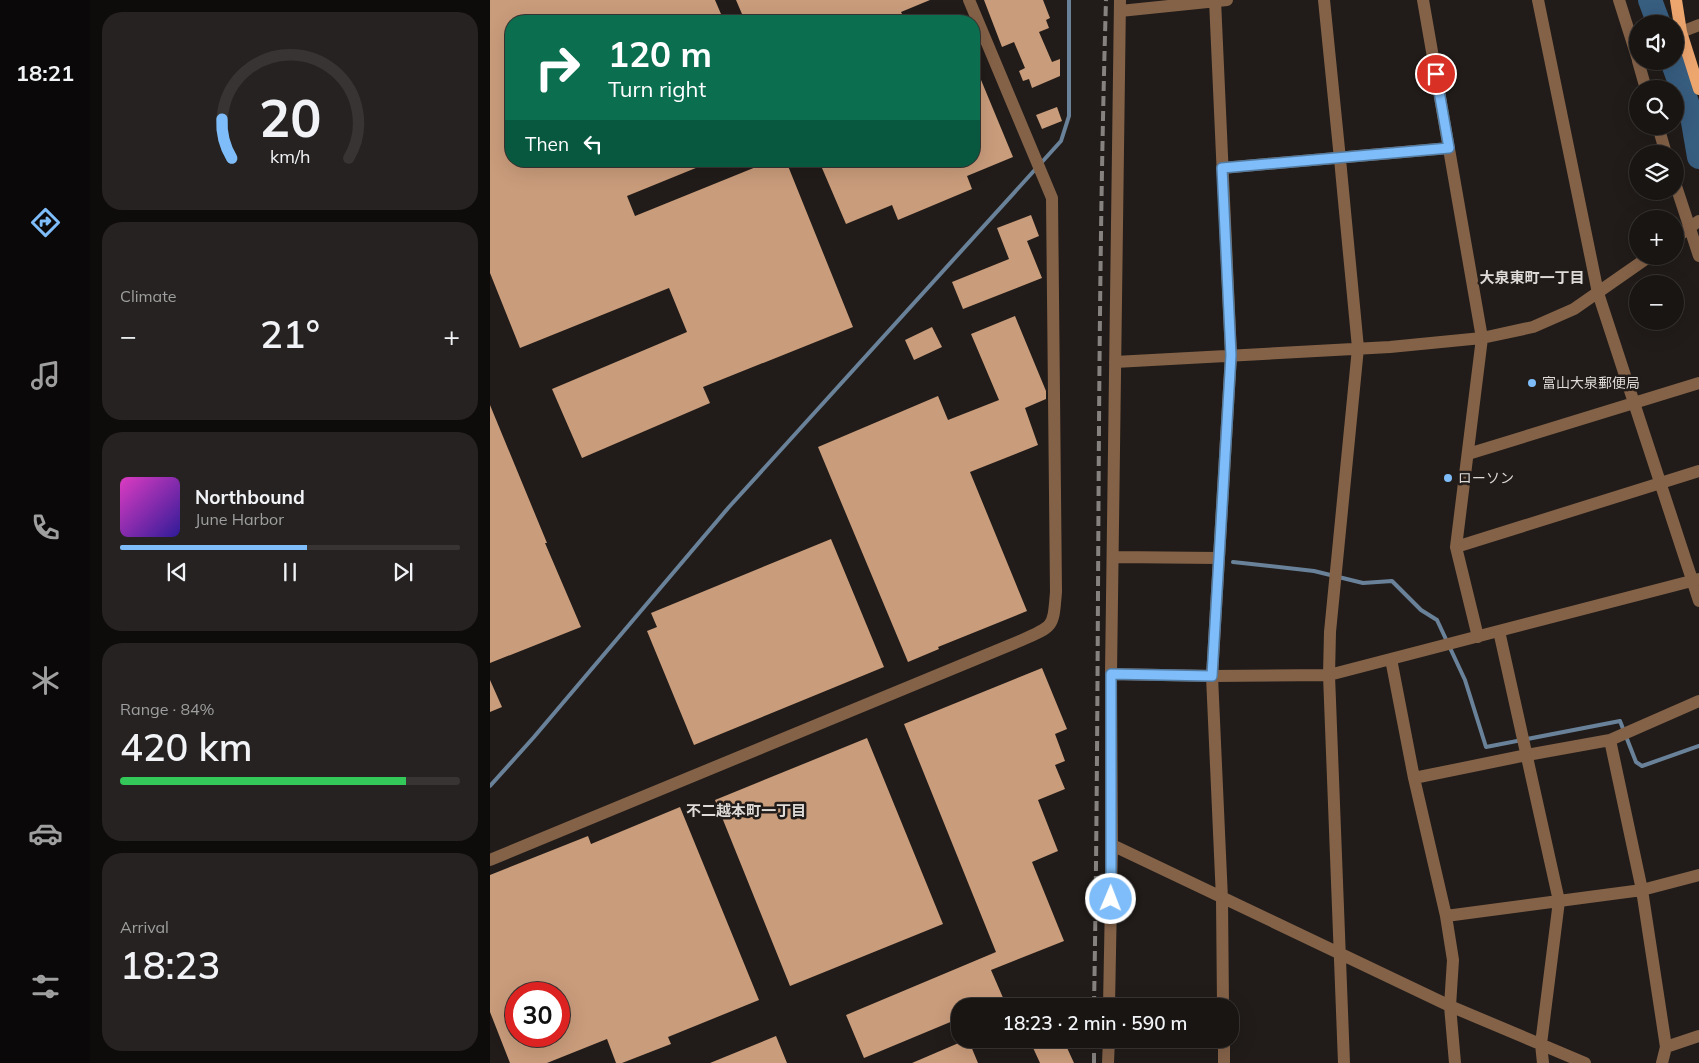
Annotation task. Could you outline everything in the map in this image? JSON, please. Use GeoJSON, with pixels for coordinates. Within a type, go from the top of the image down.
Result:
{"type":"FeatureCollection","features":[{"type":"Feature","properties":{"kind":"main road"},"geometry":{"type":"LineString","coordinates":[[1676,0],[1678,15]]}},
{"type":"Feature","properties":{"kind":"main road"},"geometry":{"type":"LineString","coordinates":[[1684,42],[1699,89]]}},
{"type":"Feature","properties":{"kind":"street"},"geometry":{"type":"LineString","coordinates":[[969,0],[975,15]]}},
{"type":"Feature","properties":{"kind":"street"},"geometry":{"type":"LineString","coordinates":[[1109,998],[1112,845],[1111,674],[1120,6],[1219,0],[1222,168],[1231,355],[1212,676],[1222,899],[1223,998]]}},
{"type":"Feature","properties":{"kind":"street"},"geometry":{"type":"LineString","coordinates":[[1324,0],[1358,348],[1330,632],[1329,675],[1344,1063]]}},
{"type":"Feature","properties":{"kind":"street"},"geometry":{"type":"LineString","coordinates":[[1423,0],[1482,338],[1456,547],[1478,637]]}},
{"type":"Feature","properties":{"kind":"street"},"geometry":{"type":"LineString","coordinates":[[1538,0],[1598,293],[1660,483],[1696,580],[1699,601]]}},
{"type":"Feature","properties":{"kind":"street"},"geometry":{"type":"LineString","coordinates":[[1619,0],[1629,32]]}},
{"type":"Feature","properties":{"kind":"street"},"geometry":{"type":"LineString","coordinates":[[1684,31],[1699,25]]}},
{"type":"Feature","properties":{"kind":"street"},"geometry":{"type":"LineString","coordinates":[[490,860],[1046,630],[1054,618],[1056,592],[1052,198],[980,26]]}},
{"type":"Feature","properties":{"kind":"street"},"geometry":{"type":"LineString","coordinates":[[1222,168],[1449,148]]}},
{"type":"Feature","properties":{"kind":"street"},"geometry":{"type":"LineString","coordinates":[[1683,200],[1694,225],[1699,256]]}},
{"type":"Feature","properties":{"kind":"street"},"geometry":{"type":"LineString","coordinates":[[1115,362],[1358,348],[1482,338],[1533,327],[1574,309],[1637,265]]}},
{"type":"Feature","properties":{"kind":"street"},"geometry":{"type":"LineString","coordinates":[[1468,454],[1699,383]]}},
{"type":"Feature","properties":{"kind":"street"},"geometry":{"type":"LineString","coordinates":[[1456,547],[1699,471]]}},
{"type":"Feature","properties":{"kind":"street"},"geometry":{"type":"LineString","coordinates":[[1113,557],[1219,558]]}},
{"type":"Feature","properties":{"kind":"street"},"geometry":{"type":"LineString","coordinates":[[1111,674],[1212,676],[1329,675],[1696,580]]}},
{"type":"Feature","properties":{"kind":"street"},"geometry":{"type":"LineString","coordinates":[[1499,631],[1559,901],[1541,1044],[1543,1063]]}},
{"type":"Feature","properties":{"kind":"street"},"geometry":{"type":"LineString","coordinates":[[1391,659],[1414,778],[1446,916],[1453,960],[1450,1006],[1455,1063]]}},
{"type":"Feature","properties":{"kind":"street"},"geometry":{"type":"LineString","coordinates":[[1414,778],[1610,740],[1699,701]]}},
{"type":"Feature","properties":{"kind":"street"},"geometry":{"type":"LineString","coordinates":[[1610,740],[1642,890],[1666,1047],[1662,1063]]}},
{"type":"Feature","properties":{"kind":"street"},"geometry":{"type":"LineString","coordinates":[[1112,845],[1450,1006],[1586,1063]]}},
{"type":"Feature","properties":{"kind":"street"},"geometry":{"type":"LineString","coordinates":[[1446,916],[1642,890],[1699,875]]}},
{"type":"Feature","properties":{"kind":"street"},"geometry":{"type":"LineString","coordinates":[[1666,1047],[1699,1036]]}},
{"type":"Feature","properties":{"kind":"street"},"geometry":{"type":"LineString","coordinates":[[1108,1048],[1108,1063]]}},
{"type":"Feature","properties":{"kind":"street"},"geometry":{"type":"LineString","coordinates":[[1224,1048],[1224,1063]]}},
{"type":"Feature","properties":{"kind":"building"},"geometry":{"type":"Polygon","coordinates":[[[490,0],[715,0],[721,15],[505,15],[505,167],[698,167],[627,196],[635,216],[756,167],[788,167],[853,327],[703,387],[710,403],[582,458],[552,389],[687,332],[669,288],[520,348],[490,273],[490,0]]]}},
{"type":"Feature","properties":{"kind":"building"},"geometry":{"type":"Polygon","coordinates":[[[736,0],[930,0],[901,12],[902,15],[742,15],[736,0]]]}},
{"type":"Feature","properties":{"kind":"building"},"geometry":{"type":"Polygon","coordinates":[[[984,0],[1043,0],[1050,18],[1046,20],[1049,28],[1039,32],[1052,62],[1060,59],[1060,76],[1032,88],[1029,79],[1023,81],[1019,71],[1025,68],[1014,42],[1002,47],[984,0]]]}},
{"type":"Feature","properties":{"kind":"building"},"geometry":{"type":"Polygon","coordinates":[[[980,77],[1013,157],[967,176],[972,189],[898,220],[892,205],[846,224],[822,167],[980,167],[980,77]]]}},
{"type":"Feature","properties":{"kind":"building"},"geometry":{"type":"Polygon","coordinates":[[[1057,107],[1062,121],[1042,129],[1036,115],[1057,107]]]}},
{"type":"Feature","properties":{"kind":"building"},"geometry":{"type":"Polygon","coordinates":[[[1031,215],[1039,236],[1027,241],[1042,278],[963,309],[952,282],[1009,259],[997,228],[1031,215]]]}},
{"type":"Feature","properties":{"kind":"building"},"geometry":{"type":"Polygon","coordinates":[[[1015,316],[1046,391],[1046,399],[1025,408],[1038,445],[970,472],[1027,611],[938,647],[939,649],[908,662],[818,447],[938,396],[948,420],[999,400],[971,334],[1015,316]]]}},
{"type":"Feature","properties":{"kind":"building"},"geometry":{"type":"Polygon","coordinates":[[[932,327],[942,347],[914,360],[905,340],[932,327]]]}},
{"type":"Feature","properties":{"kind":"building"},"geometry":{"type":"Polygon","coordinates":[[[490,405],[581,627],[490,663],[490,405]]]}},
{"type":"Feature","properties":{"kind":"building"},"geometry":{"type":"Polygon","coordinates":[[[831,539],[884,667],[694,745],[647,631],[657,627],[651,613],[831,539]]]}},
{"type":"Feature","properties":{"kind":"building"},"geometry":{"type":"Polygon","coordinates":[[[1042,668],[1067,729],[1055,734],[1065,761],[1055,765],[1065,789],[1038,800],[1058,851],[1032,862],[1064,941],[991,970],[1003,998],[951,998],[951,1022],[864,1058],[846,1015],[996,952],[904,724],[1042,668]]]}},
{"type":"Feature","properties":{"kind":"building"},"geometry":{"type":"Polygon","coordinates":[[[490,680],[502,707],[490,712],[490,680]]]}},
{"type":"Feature","properties":{"kind":"building"},"geometry":{"type":"Polygon","coordinates":[[[867,738],[943,924],[790,986],[715,800],[867,738]]]}},
{"type":"Feature","properties":{"kind":"building"},"geometry":{"type":"Polygon","coordinates":[[[680,807],[759,1000],[668,1037],[671,1044],[622,1063],[616,1063],[607,1039],[547,1063],[510,1063],[490,1012],[490,875],[588,836],[591,844],[680,807]]]}},
{"type":"Feature","properties":{"kind":"building"},"geometry":{"type":"Polygon","coordinates":[[[776,1036],[787,1063],[710,1063],[776,1036]]]}},
{"type":"Feature","properties":{"kind":"building"},"geometry":{"type":"Polygon","coordinates":[[[951,1046],[951,1048],[972,1048],[978,1063],[912,1063],[951,1046]]]}},
{"type":"Feature","properties":{"kind":"building"},"geometry":{"type":"Polygon","coordinates":[[[1033,1048],[1067,1048],[1074,1063],[1040,1063],[1033,1048]]]}},
{"type":"Feature","properties":{"kind":"waterway"},"geometry":{"type":"LineString","coordinates":[[490,786],[534,737],[729,507],[1061,141],[1069,116],[1069,0]]}},
{"type":"Feature","properties":{"kind":"waterway"},"geometry":{"type":"LineString","coordinates":[[1650,0],[1656,15]]}},
{"type":"Feature","properties":{"kind":"waterway"},"geometry":{"type":"LineString","coordinates":[[1675,70],[1692,116],[1699,157]]}},
{"type":"Feature","properties":{"kind":"waterway"},"geometry":{"type":"LineString","coordinates":[[1233,562],[1314,571],[1363,583],[1392,581],[1421,610],[1437,620],[1465,680],[1486,747],[1620,721],[1636,762],[1642,766],[1699,746]]}},
{"type":"Feature","properties":{"kind":"railway"},"geometry":{"type":"LineString","coordinates":[[1094,998],[1099,377],[1106,0]]}},
{"type":"Feature","properties":{"kind":"railway"},"geometry":{"type":"LineString","coordinates":[[1094,1048],[1094,1063]]}},
{"type":"Feature","properties":{"kind":"place","name":"富山大泉郵便局"},"geometry":{"type":"Point","coordinates":[1532,383]}},
{"type":"Feature","properties":{"kind":"place","name":"ローソン"},"geometry":{"type":"Point","coordinates":[1448,478]}},
{"type":"Feature","properties":{"kind":"district","name":"大泉東町一丁目"},"geometry":{"type":"Point","coordinates":[1532,278]}},
{"type":"Feature","properties":{"kind":"district","name":"不二越本町一丁目"},"geometry":{"type":"Point","coordinates":[746,811]}},
{"type":"Feature","properties":{"kind":"route"},"geometry":{"type":"LineString","coordinates":[[1111,899],[1111,674],[1212,676],[1231,355],[1222,168],[1449,148],[1436,74]]}}]}
